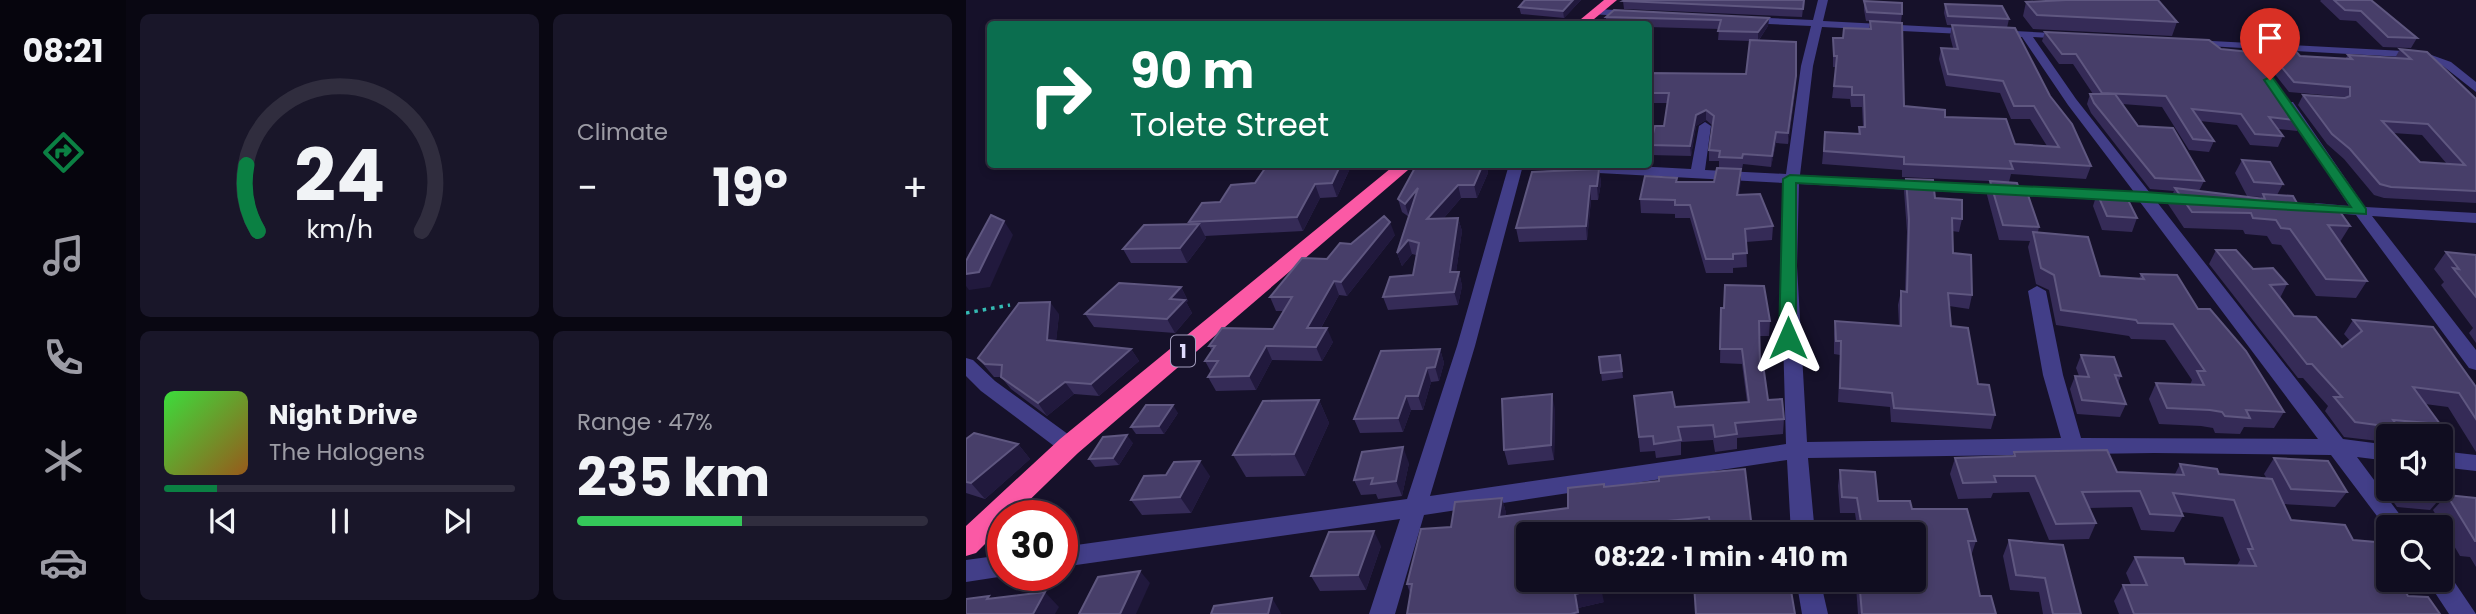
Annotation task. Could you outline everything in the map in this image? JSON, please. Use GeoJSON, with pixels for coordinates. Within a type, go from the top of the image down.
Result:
{"type":"FeatureCollection","features":[{"type":"Feature","properties":{"kind":"highway"},"geometry":{"type":"LineString","coordinates":[[1585,21],[1611,0]]}},
{"type":"Feature","properties":{"kind":"highway","name":"1"},"geometry":{"type":"LineString","coordinates":[[966,544],[1069,446],[1402,168]]}},
{"type":"Feature","properties":{"kind":"street"},"geometry":{"type":"LineString","coordinates":[[1801,522],[1788,338],[1790,179],[1816,23],[1823,0]]}},
{"type":"Feature","properties":{"kind":"street"},"geometry":{"type":"LineString","coordinates":[[1596,12],[1648,15]]}},
{"type":"Feature","properties":{"kind":"street"},"geometry":{"type":"LineString","coordinates":[[1739,19],[2079,37]]}},
{"type":"Feature","properties":{"kind":"street"},"geometry":{"type":"LineString","coordinates":[[2025,34],[2072,102],[2389,515]]}},
{"type":"Feature","properties":{"kind":"street"},"geometry":{"type":"LineString","coordinates":[[2174,42],[2395,53],[2440,60],[2476,89]]}},
{"type":"Feature","properties":{"kind":"street"},"geometry":{"type":"LineString","coordinates":[[2242,45],[2259,66]]}},
{"type":"Feature","properties":{"kind":"street"},"geometry":{"type":"LineString","coordinates":[[2285,94],[2361,212],[2476,363]]}},
{"type":"Feature","properties":{"kind":"street"},"geometry":{"type":"LineString","coordinates":[[1697,173],[1705,126]]}},
{"type":"Feature","properties":{"kind":"street"},"geometry":{"type":"LineString","coordinates":[[1382,614],[1466,346],[1515,168]]}},
{"type":"Feature","properties":{"kind":"street"},"geometry":{"type":"LineString","coordinates":[[1584,168],[2212,201]]}},
{"type":"Feature","properties":{"kind":"street"},"geometry":{"type":"LineString","coordinates":[[2294,207],[2476,218]]}},
{"type":"Feature","properties":{"kind":"street"},"geometry":{"type":"LineString","coordinates":[[2037,291],[2053,375],[2073,445]]}},
{"type":"Feature","properties":{"kind":"street"},"geometry":{"type":"LineString","coordinates":[[966,365],[988,386],[1069,446]]}},
{"type":"Feature","properties":{"kind":"street"},"geometry":{"type":"LineString","coordinates":[[1078,555],[1797,450],[2073,445],[2338,447],[2376,451]]}},
{"type":"Feature","properties":{"kind":"street"},"geometry":{"type":"LineString","coordinates":[[2453,460],[2476,463]]}},
{"type":"Feature","properties":{"kind":"street"},"geometry":{"type":"LineString","coordinates":[[966,571],[987,568]]}},
{"type":"Feature","properties":{"kind":"street"},"geometry":{"type":"LineString","coordinates":[[1811,592],[1815,614]]}},
{"type":"Feature","properties":{"kind":"street"},"geometry":{"type":"LineString","coordinates":[[2448,592],[2464,614]]}},
{"type":"Feature","properties":{"kind":"path"},"geometry":{"type":"LineString","coordinates":[[966,313],[1010,306]]}},
{"type":"Feature","properties":{"kind":"building"},"geometry":{"type":"Polygon","coordinates":[[[1525,0],[1573,0],[1563,11],[1519,7],[1525,0]]]}},
{"type":"Feature","properties":{"kind":"building"},"geometry":{"type":"Polygon","coordinates":[[[1804,0],[1803,9],[1623,1],[1804,0]]]}},
{"type":"Feature","properties":{"kind":"building"},"geometry":{"type":"Polygon","coordinates":[[[2158,0],[2177,22],[2037,15],[2026,2],[2158,0]]]}},
{"type":"Feature","properties":{"kind":"building"},"geometry":{"type":"Polygon","coordinates":[[[2334,0],[2371,0],[2417,38],[2388,37],[2361,11],[2345,10],[2334,0]]]}},
{"type":"Feature","properties":{"kind":"building"},"geometry":{"type":"Polygon","coordinates":[[[1864,1],[1902,3],[1902,14],[1867,12],[1864,1]]]}},
{"type":"Feature","properties":{"kind":"building"},"geometry":{"type":"Polygon","coordinates":[[[1945,4],[2002,6],[2009,19],[1948,16],[1945,4]]]}},
{"type":"Feature","properties":{"kind":"building"},"geometry":{"type":"Polygon","coordinates":[[[1614,10],[1769,18],[1758,32],[1718,31],[1721,20],[1606,17],[1614,10]]]}},
{"type":"Feature","properties":{"kind":"building"},"geometry":{"type":"Polygon","coordinates":[[[1870,21],[1902,23],[1904,106],[1945,110],[1945,117],[2006,119],[2015,144],[2059,147],[2034,106],[2014,106],[2003,81],[1948,74],[1941,48],[1958,49],[1952,25],[2015,28],[2050,96],[2072,124],[2091,166],[2010,161],[2013,169],[1904,164],[1904,157],[1824,151],[1825,132],[1860,134],[1859,127],[1865,127],[1864,95],[1852,95],[1852,87],[1834,86],[1837,56],[1834,56],[1833,38],[1843,38],[1844,28],[1871,29],[1870,21]]]}},
{"type":"Feature","properties":{"kind":"building"},"geometry":{"type":"Polygon","coordinates":[[[2045,32],[2209,40],[2221,49],[2250,52],[2302,121],[2269,117],[2283,136],[2255,134],[2241,114],[2192,109],[2214,141],[2193,139],[2166,96],[2102,93],[2076,54],[2062,54],[2045,32]]]}},
{"type":"Feature","properties":{"kind":"building"},"geometry":{"type":"Polygon","coordinates":[[[1750,40],[1796,42],[1796,76],[1788,133],[1776,132],[1772,156],[1743,154],[1742,158],[1719,157],[1720,151],[1709,150],[1714,116],[1706,110],[1696,115],[1690,146],[1652,145],[1655,126],[1664,126],[1669,93],[1652,93],[1652,73],[1746,74],[1750,40]]]}},
{"type":"Feature","properties":{"kind":"building"},"geometry":{"type":"Polygon","coordinates":[[[2270,46],[2293,48],[2300,56],[2352,59],[2348,55],[2411,59],[2400,49],[2427,52],[2476,99],[2476,191],[2391,187],[2380,184],[2350,149],[2332,134],[2303,95],[2345,98],[2350,96],[2350,87],[2294,82],[2270,53],[2275,54],[2270,46]],[[2382,121],[2420,162],[2465,165],[2428,124],[2382,121]]]}},
{"type":"Feature","properties":{"kind":"building"},"geometry":{"type":"Polygon","coordinates":[[[2090,94],[2115,94],[2138,126],[2173,128],[2204,181],[2155,178],[2094,103],[2090,94]]]}},
{"type":"Feature","properties":{"kind":"building"},"geometry":{"type":"Polygon","coordinates":[[[2242,160],[2270,162],[2283,184],[2254,182],[2242,160]]]}},
{"type":"Feature","properties":{"kind":"building"},"geometry":{"type":"Polygon","coordinates":[[[1265,168],[1339,168],[1332,183],[1315,184],[1297,217],[1189,222],[1202,203],[1220,202],[1231,185],[1255,183],[1265,168]]]}},
{"type":"Feature","properties":{"kind":"building"},"geometry":{"type":"Polygon","coordinates":[[[1415,168],[1481,168],[1474,185],[1458,185],[1427,219],[1458,218],[1450,272],[1459,272],[1454,292],[1383,297],[1390,277],[1413,275],[1419,243],[1408,240],[1397,253],[1418,188],[1405,204],[1398,199],[1415,168]]]}},
{"type":"Feature","properties":{"kind":"building"},"geometry":{"type":"Polygon","coordinates":[[[1717,168],[1741,169],[1737,195],[1760,194],[1773,226],[1745,229],[1747,253],[1733,254],[1733,259],[1706,259],[1690,205],[1675,205],[1675,200],[1640,199],[1645,176],[1677,178],[1676,182],[1714,182],[1717,168]]]}},
{"type":"Feature","properties":{"kind":"building"},"geometry":{"type":"Polygon","coordinates":[[[1599,169],[1597,186],[1590,186],[1586,226],[1516,228],[1532,172],[1599,169]]]}},
{"type":"Feature","properties":{"kind":"building"},"geometry":{"type":"Polygon","coordinates":[[[1906,179],[1933,180],[1935,198],[1962,200],[1962,219],[1952,218],[1953,253],[1971,255],[1972,295],[1948,293],[1951,326],[1968,328],[1978,384],[1989,385],[1995,415],[1894,408],[1892,393],[1840,388],[1841,341],[1836,341],[1835,321],[1901,326],[1901,291],[1907,292],[1909,220],[1906,179]]]}},
{"type":"Feature","properties":{"kind":"building"},"geometry":{"type":"Polygon","coordinates":[[[1990,181],[2017,183],[2021,195],[2028,195],[2039,227],[2003,225],[1990,181]]]}},
{"type":"Feature","properties":{"kind":"building"},"geometry":{"type":"Polygon","coordinates":[[[2175,188],[2265,199],[2263,194],[2293,196],[2298,205],[2338,209],[2350,226],[2328,225],[2367,281],[2326,279],[2290,229],[2281,228],[2276,220],[2253,218],[2251,213],[2192,212],[2175,188]]]}},
{"type":"Feature","properties":{"kind":"building"},"geometry":{"type":"Polygon","coordinates":[[[2097,193],[2125,194],[2137,218],[2107,216],[2097,193]]]}},
{"type":"Feature","properties":{"kind":"building"},"geometry":{"type":"Polygon","coordinates":[[[991,215],[1004,221],[979,272],[966,274],[966,261],[991,215]]]}},
{"type":"Feature","properties":{"kind":"building"},"geometry":{"type":"Polygon","coordinates":[[[1384,216],[1390,222],[1341,282],[1334,281],[1307,328],[1327,328],[1316,347],[1266,346],[1249,376],[1208,377],[1218,361],[1205,361],[1215,346],[1209,346],[1222,328],[1273,329],[1292,297],[1270,297],[1302,258],[1327,259],[1340,243],[1351,244],[1384,216]]]}},
{"type":"Feature","properties":{"kind":"building"},"geometry":{"type":"Polygon","coordinates":[[[1199,224],[1180,248],[1123,249],[1144,225],[1199,224]]]}},
{"type":"Feature","properties":{"kind":"building"},"geometry":{"type":"Polygon","coordinates":[[[2033,232],[2088,237],[2100,276],[2144,279],[2141,274],[2177,275],[2198,309],[2210,309],[2246,351],[2284,412],[2246,410],[2250,418],[2225,416],[2222,412],[2210,410],[2167,408],[2156,383],[2204,385],[2197,371],[2205,371],[2173,324],[2138,323],[2136,320],[2061,310],[2054,275],[2041,268],[2033,232]]]}},
{"type":"Feature","properties":{"kind":"building"},"geometry":{"type":"Polygon","coordinates":[[[2216,250],[2236,250],[2253,269],[2273,268],[2287,284],[2270,285],[2294,316],[2316,317],[2342,347],[2362,331],[2353,320],[2433,327],[2476,387],[2476,419],[2459,393],[2413,387],[2440,424],[2393,420],[2396,424],[2355,422],[2334,397],[2342,397],[2312,364],[2307,364],[2216,250]]]}},
{"type":"Feature","properties":{"kind":"building"},"geometry":{"type":"Polygon","coordinates":[[[2446,252],[2476,255],[2476,297],[2453,268],[2459,269],[2446,252]]]}},
{"type":"Feature","properties":{"kind":"building"},"geometry":{"type":"Polygon","coordinates":[[[1119,283],[1181,287],[1170,299],[1185,300],[1167,319],[1085,314],[1119,283]]]}},
{"type":"Feature","properties":{"kind":"building"},"geometry":{"type":"Polygon","coordinates":[[[1725,285],[1764,286],[1770,321],[1759,321],[1760,365],[1763,364],[1768,400],[1782,399],[1784,419],[1735,423],[1737,434],[1715,437],[1713,425],[1678,427],[1681,440],[1654,444],[1653,436],[1639,437],[1634,396],[1672,392],[1675,407],[1749,402],[1742,349],[1720,349],[1721,308],[1724,308],[1725,285]]]}},
{"type":"Feature","properties":{"kind":"building"},"geometry":{"type":"Polygon","coordinates":[[[1050,302],[1047,340],[1131,349],[1091,384],[1065,382],[1038,403],[1001,377],[1002,365],[985,364],[978,358],[1019,303],[1050,302]]]}},
{"type":"Feature","properties":{"kind":"building"},"geometry":{"type":"Polygon","coordinates":[[[1440,349],[1435,367],[1427,368],[1418,396],[1406,396],[1398,418],[1354,419],[1381,351],[1440,349]]]}},
{"type":"Feature","properties":{"kind":"building"},"geometry":{"type":"Polygon","coordinates":[[[1620,355],[1622,371],[1601,373],[1599,357],[1620,355]]]}},
{"type":"Feature","properties":{"kind":"building"},"geometry":{"type":"Polygon","coordinates":[[[2081,355],[2114,357],[2121,376],[2115,375],[2126,404],[2082,400],[2075,376],[2089,377],[2081,355]]]}},
{"type":"Feature","properties":{"kind":"building"},"geometry":{"type":"Polygon","coordinates":[[[1552,394],[1551,445],[1504,450],[1502,399],[1552,394]]]}},
{"type":"Feature","properties":{"kind":"building"},"geometry":{"type":"Polygon","coordinates":[[[1319,400],[1294,454],[1233,455],[1263,401],[1319,400]]]}},
{"type":"Feature","properties":{"kind":"building"},"geometry":{"type":"Polygon","coordinates":[[[1146,405],[1173,405],[1159,426],[1131,427],[1146,405]]]}},
{"type":"Feature","properties":{"kind":"building"},"geometry":{"type":"Polygon","coordinates":[[[974,433],[1018,444],[971,483],[966,482],[966,439],[974,433]]]}},
{"type":"Feature","properties":{"kind":"building"},"geometry":{"type":"Polygon","coordinates":[[[1127,435],[1113,458],[1089,459],[1103,437],[1127,435]]]}},
{"type":"Feature","properties":{"kind":"building"},"geometry":{"type":"Polygon","coordinates":[[[1403,447],[1396,481],[1371,484],[1373,478],[1354,480],[1362,452],[1403,447]]]}},
{"type":"Feature","properties":{"kind":"building"},"geometry":{"type":"Polygon","coordinates":[[[2107,450],[2117,472],[2184,475],[2180,464],[2217,469],[2219,474],[2272,479],[2291,520],[2345,525],[2353,540],[2376,542],[2376,592],[2406,592],[2408,596],[2428,597],[2440,614],[2134,614],[2123,585],[2147,585],[2135,557],[2183,558],[2185,564],[2256,566],[2248,549],[2253,549],[2234,500],[2173,493],[2183,516],[2150,514],[2140,491],[2082,492],[2096,523],[2056,524],[2035,476],[1994,476],[1996,482],[1963,483],[1955,458],[2015,456],[2014,452],[2107,450]]]}},
{"type":"Feature","properties":{"kind":"building"},"geometry":{"type":"Polygon","coordinates":[[[2274,458],[2328,461],[2347,492],[2291,489],[2274,458]]]}},
{"type":"Feature","properties":{"kind":"building"},"geometry":{"type":"Polygon","coordinates":[[[1200,461],[1180,497],[1131,500],[1144,476],[1166,475],[1174,462],[1200,461]]]}},
{"type":"Feature","properties":{"kind":"building"},"geometry":{"type":"Polygon","coordinates":[[[1745,469],[1751,522],[1710,522],[1709,517],[1657,522],[1516,522],[1516,592],[1584,592],[1575,594],[1578,612],[1407,614],[1412,584],[1407,584],[1421,529],[1451,527],[1455,502],[1502,498],[1499,517],[1568,508],[1568,488],[1659,481],[1659,477],[1745,469]]]}},
{"type":"Feature","properties":{"kind":"building"},"geometry":{"type":"Polygon","coordinates":[[[1840,470],[1875,472],[1878,501],[1910,501],[1912,509],[1967,509],[1976,541],[1968,541],[1980,596],[1991,596],[1996,614],[1862,614],[1860,592],[1926,592],[1926,522],[1861,522],[1857,498],[1842,497],[1840,470]]]}},
{"type":"Feature","properties":{"kind":"building"},"geometry":{"type":"Polygon","coordinates":[[[2453,496],[2476,498],[2475,541],[2451,501],[2453,501],[2453,496]]]}},
{"type":"Feature","properties":{"kind":"building"},"geometry":{"type":"Polygon","coordinates":[[[1374,531],[1358,575],[1311,576],[1329,532],[1374,531]]]}},
{"type":"Feature","properties":{"kind":"building"},"geometry":{"type":"Polygon","coordinates":[[[2009,540],[2063,545],[2081,614],[2053,614],[2045,578],[2016,575],[2009,540]]]}},
{"type":"Feature","properties":{"kind":"building"},"geometry":{"type":"Polygon","coordinates":[[[1140,571],[1120,614],[1079,614],[1098,577],[1140,571]]]}},
{"type":"Feature","properties":{"kind":"building"},"geometry":{"type":"Polygon","coordinates":[[[1045,592],[1033,614],[966,614],[966,599],[1045,592]]]}},
{"type":"Feature","properties":{"kind":"building"},"geometry":{"type":"Polygon","coordinates":[[[1695,592],[1791,592],[1795,614],[1696,614],[1695,592]]]}},
{"type":"Feature","properties":{"kind":"building"},"geometry":{"type":"Polygon","coordinates":[[[1272,598],[1268,614],[1211,614],[1214,606],[1272,598]]]}},
{"type":"Feature","properties":{"kind":"route"},"geometry":{"type":"LineString","coordinates":[[1788,338],[1790,179],[2145,196],[2361,212],[2270,80]]}}]}
